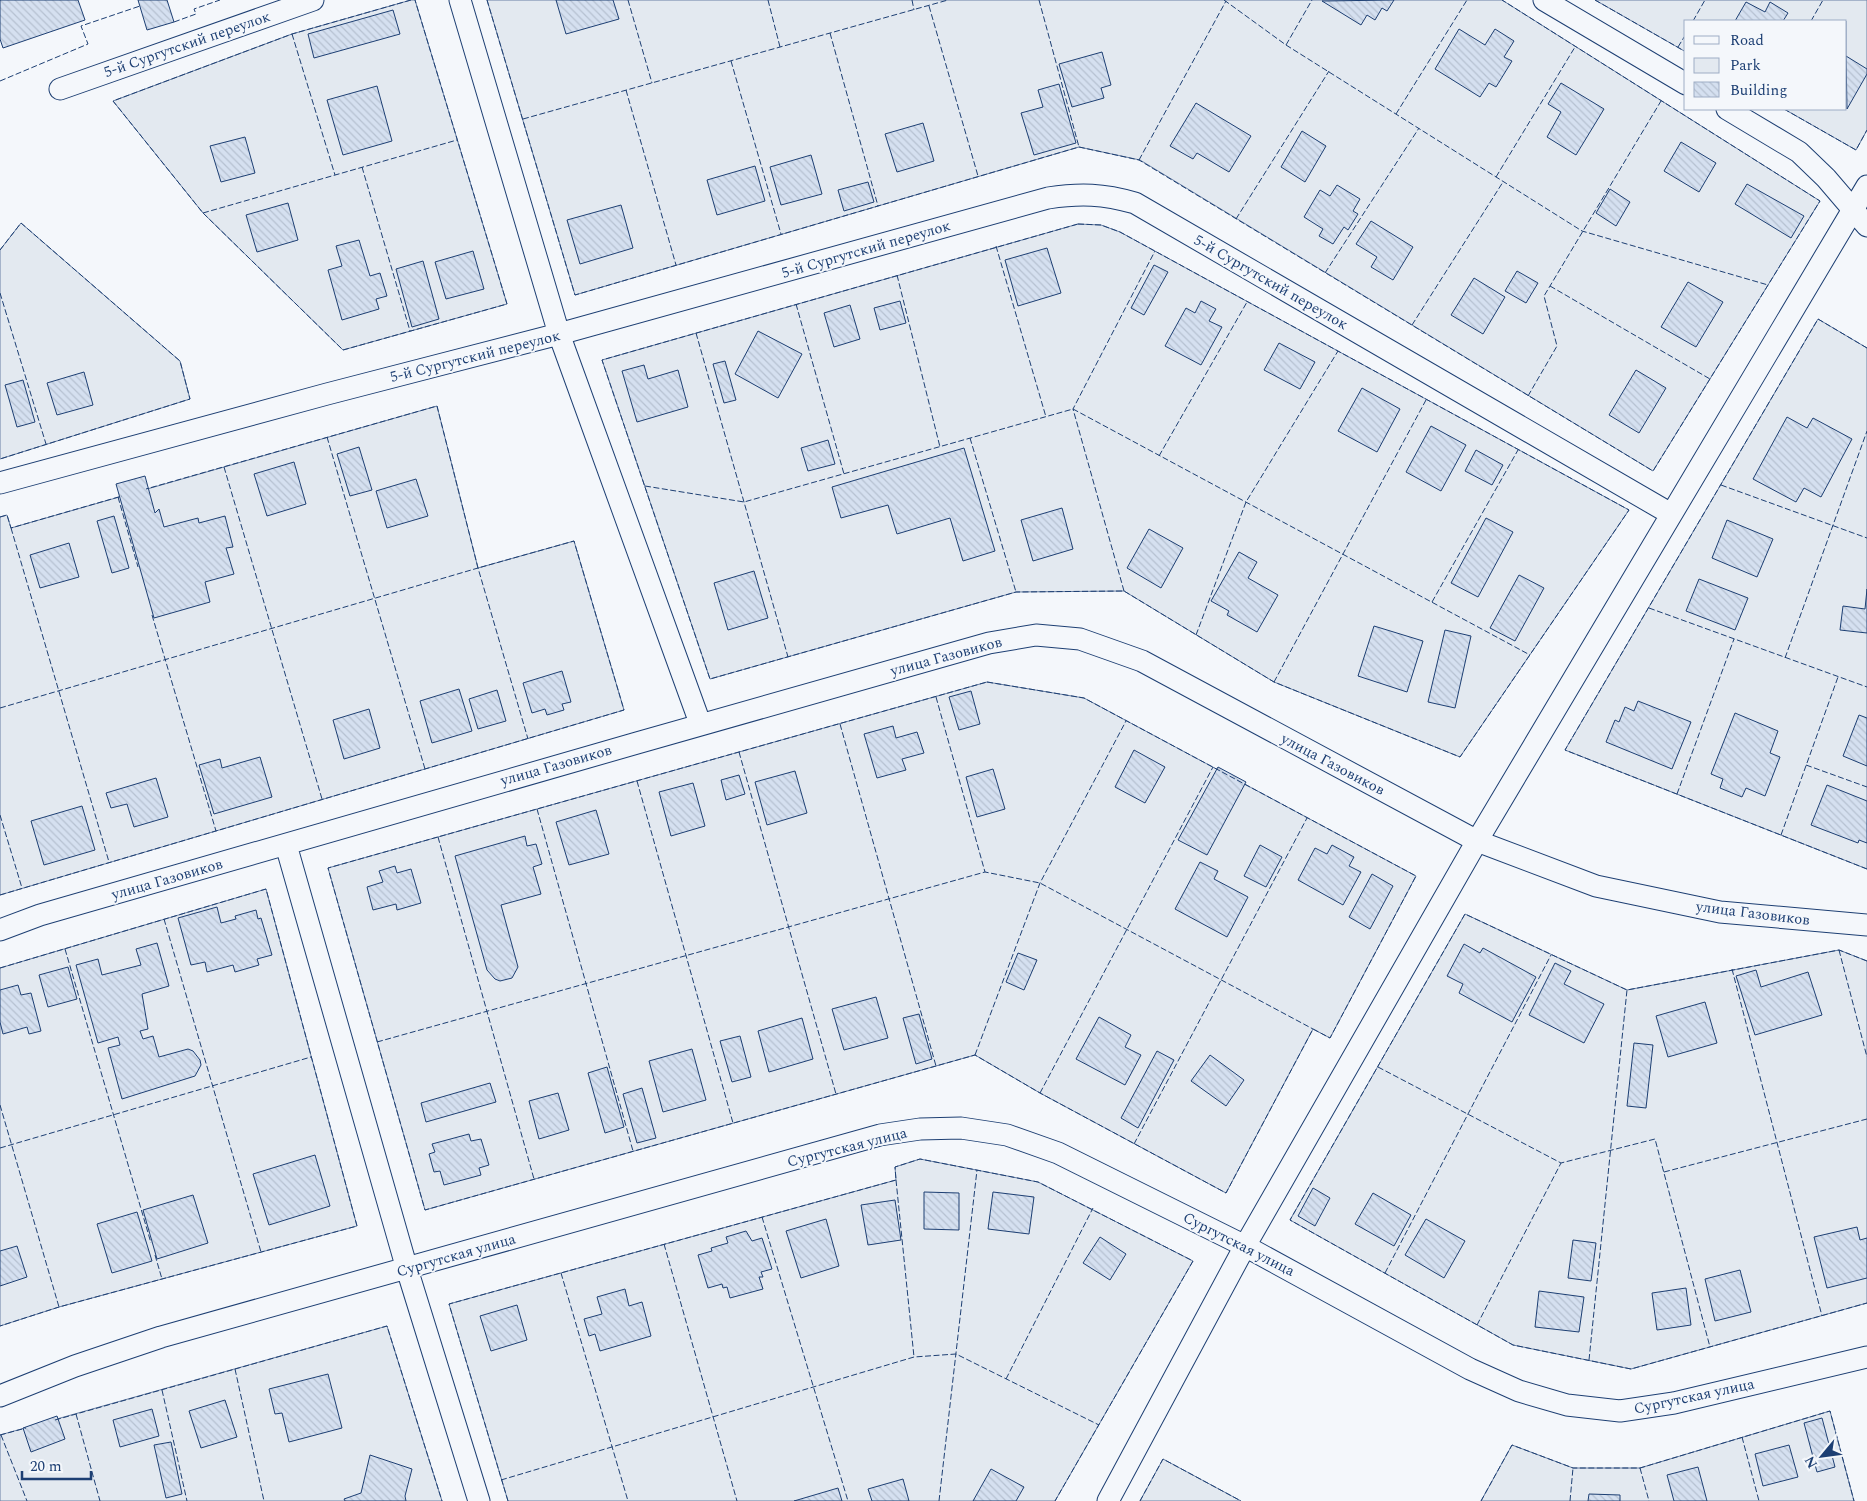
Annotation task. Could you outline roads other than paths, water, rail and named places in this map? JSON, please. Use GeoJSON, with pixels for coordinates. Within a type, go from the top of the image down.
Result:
{"type":"FeatureCollection","features":[{"type":"Feature","properties":{"kind":"street","name":"5-й Сургутский переулок"},"geometry":{"type":"LineString","coordinates":[[60,88],[313,0]]}},
{"type":"Feature","properties":{"kind":"street"},"geometry":{"type":"LineString","coordinates":[[460,0],[559,334],[700,723]]}},
{"type":"Feature","properties":{"kind":"street"},"geometry":{"type":"LineString","coordinates":[[1544,0],[1684,83]]}},
{"type":"Feature","properties":{"kind":"street"},"geometry":{"type":"LineString","coordinates":[[1729,110],[1799,152],[1826,178],[1867,226]]}},
{"type":"Feature","properties":{"kind":"street"},"geometry":{"type":"LineString","coordinates":[[1108,1501],[1245,1246],[1477,841],[1867,186]]}},
{"type":"Feature","properties":{"kind":"street","name":"5-й Сургутский переулок"},"geometry":{"type":"LineString","coordinates":[[0,483],[327,394],[559,334],[1048,198],[1076,194],[1107,196],[1135,204],[1671,514]]}},
{"type":"Feature","properties":{"kind":"street","name":"улица Газовиков"},"geometry":{"type":"LineString","coordinates":[[0,930],[40,915],[286,845],[700,723],[989,643],[1036,635],[1080,639],[1142,661],[1477,841],[1596,886],[1720,912],[1867,926]]}},
{"type":"Feature","properties":{"kind":"street"},"geometry":{"type":"LineString","coordinates":[[286,845],[407,1269],[479,1501]]}},
{"type":"Feature","properties":{"kind":"street","name":"Сургутская улица"},"geometry":{"type":"LineString","coordinates":[[0,1396],[75,1366],[161,1337],[880,1136],[928,1128],[961,1128],[1007,1135],[1058,1153],[1245,1246],[1470,1370],[1519,1391],[1567,1405],[1620,1411],[1665,1404],[1867,1357]]}}]}
